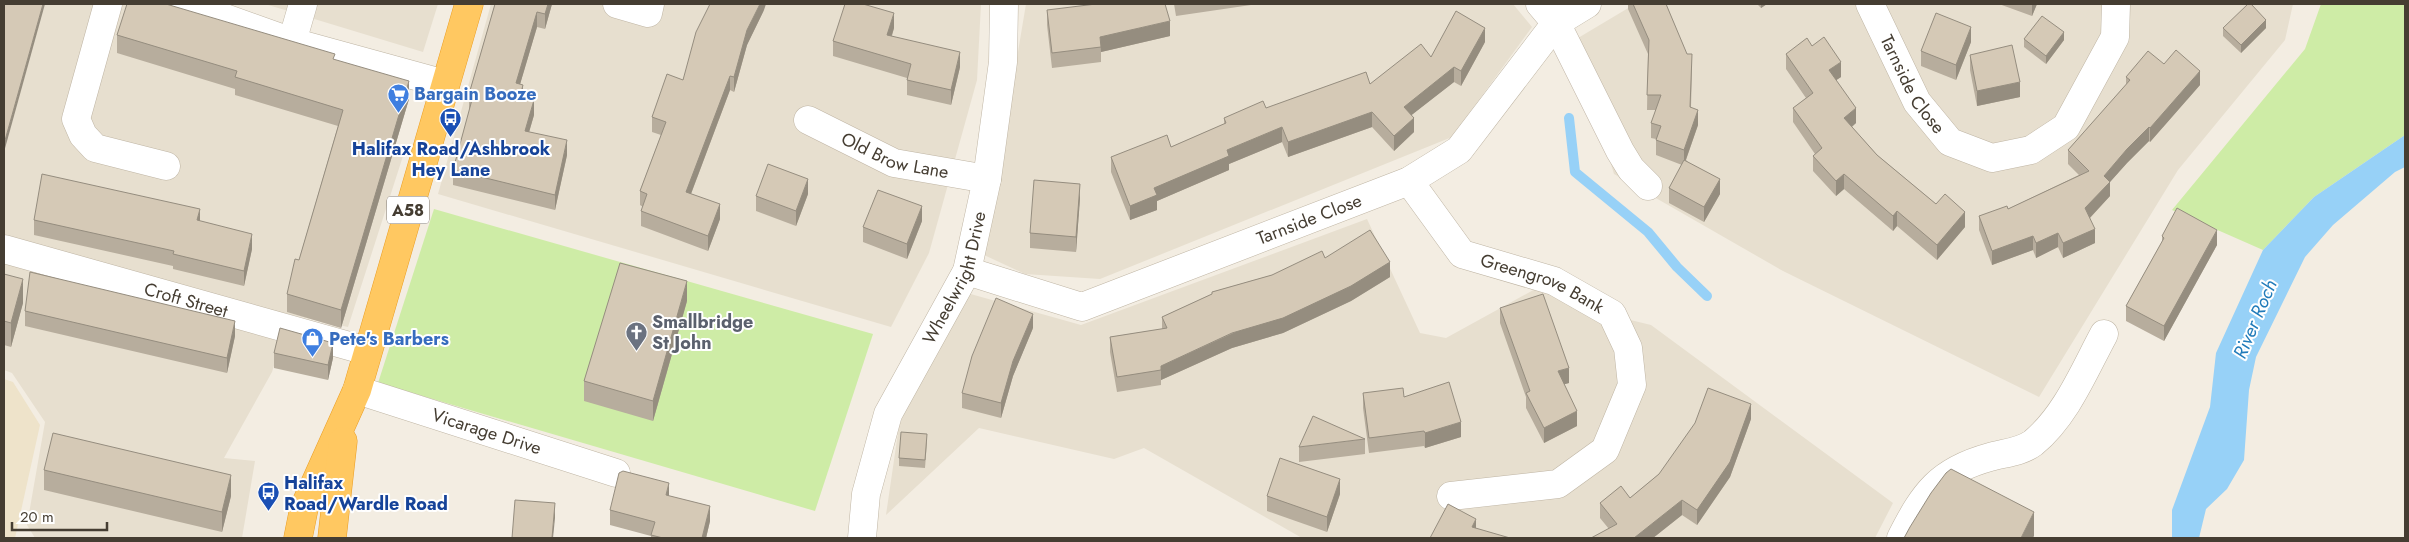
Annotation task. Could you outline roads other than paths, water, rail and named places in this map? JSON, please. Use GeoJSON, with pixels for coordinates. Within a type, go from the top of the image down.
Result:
{"type":"FeatureCollection","features":[{"type":"Feature","properties":{"kind":"highway","name":"A58"},"geometry":{"type":"LineString","coordinates":[[298,538],[304,508],[357,390],[469,4]]}},
{"type":"Feature","properties":{"kind":"highway","name":"A58"},"geometry":{"type":"LineString","coordinates":[[332,538],[346,417]]}},
{"type":"Feature","properties":{"kind":"street"},"geometry":{"type":"LineString","coordinates":[[108,4],[76,119],[83,135],[95,148],[166,166]]}},
{"type":"Feature","properties":{"kind":"street"},"geometry":{"type":"LineString","coordinates":[[186,4],[292,42],[445,84]]}},
{"type":"Feature","properties":{"kind":"street"},"geometry":{"type":"LineString","coordinates":[[292,42],[303,4]]}},
{"type":"Feature","properties":{"kind":"street"},"geometry":{"type":"LineString","coordinates":[[617,4],[648,13],[650,4]]}},
{"type":"Feature","properties":{"kind":"street","name":"Wheelwright Drive"},"geometry":{"type":"LineString","coordinates":[[862,538],[866,494],[888,414],[967,271],[987,178],[1003,62],[1004,4]]}},
{"type":"Feature","properties":{"kind":"street","name":"Tarnside Close"},"geometry":{"type":"LineString","coordinates":[[967,271],[1082,307],[1409,182],[1459,150],[1548,13],[1587,4]]}},
{"type":"Feature","properties":{"kind":"street","name":"Tarnside Close"},"geometry":{"type":"LineString","coordinates":[[1870,4],[1923,109],[1950,142],[1992,158],[2031,150],[2066,127],[2115,38],[2116,4]]}},
{"type":"Feature","properties":{"kind":"street"},"geometry":{"type":"LineString","coordinates":[[1548,13],[1620,151],[1631,169],[1648,186]]}},
{"type":"Feature","properties":{"kind":"street","name":"Old Brow Lane"},"geometry":{"type":"LineString","coordinates":[[808,120],[894,163],[987,178]]}},
{"type":"Feature","properties":{"kind":"street","name":"Greengrove Bank"},"geometry":{"type":"LineString","coordinates":[[1409,182],[1462,254],[1554,281],[1612,314],[1628,348],[1632,385],[1605,450],[1558,484],[1451,496]]}},
{"type":"Feature","properties":{"kind":"street","name":"Croft Street"},"geometry":{"type":"LineString","coordinates":[[4,249],[367,351]]}},
{"type":"Feature","properties":{"kind":"street"},"geometry":{"type":"LineString","coordinates":[[1901,538],[1925,495],[1945,477],[1969,463],[2014,452],[2032,444],[2048,427],[2069,398],[2104,334]]}},
{"type":"Feature","properties":{"kind":"street","name":"Vicarage Drive"},"geometry":{"type":"LineString","coordinates":[[357,390],[616,473]]}},
{"type":"Feature","properties":{"kind":"water","name":"River Roch"},"geometry":{"type":"Polygon","coordinates":[[[2405,135],[2405,167],[2395,172],[2333,225],[2305,257],[2256,357],[2249,390],[2244,460],[2227,489],[2206,509],[2199,538],[2172,538],[2172,510],[2210,407],[2216,353],[2263,250],[2314,197],[2405,135]]]}},
{"type":"Feature","properties":{"kind":"waterway"},"geometry":{"type":"LineString","coordinates":[[1569,118],[1575,172],[1648,232],[1677,267],[1707,296]]}},
{"type":"Feature","properties":{"kind":"place","name":"Bargain Booze"},"geometry":{"type":"Point","coordinates":[398,113]}},
{"type":"Feature","properties":{"kind":"place","name":"Halifax Road/Ashbrook Hey Lane"},"geometry":{"type":"Point","coordinates":[451,138]}},
{"type":"Feature","properties":{"kind":"place","name":"Smallbridge St John"},"geometry":{"type":"Point","coordinates":[636,351]}},
{"type":"Feature","properties":{"kind":"place","name":"Pete's Barbers"},"geometry":{"type":"Point","coordinates":[313,358]}},
{"type":"Feature","properties":{"kind":"place","name":"Halifax Road/Wardle Road"},"geometry":{"type":"Point","coordinates":[268,512]}}]}
